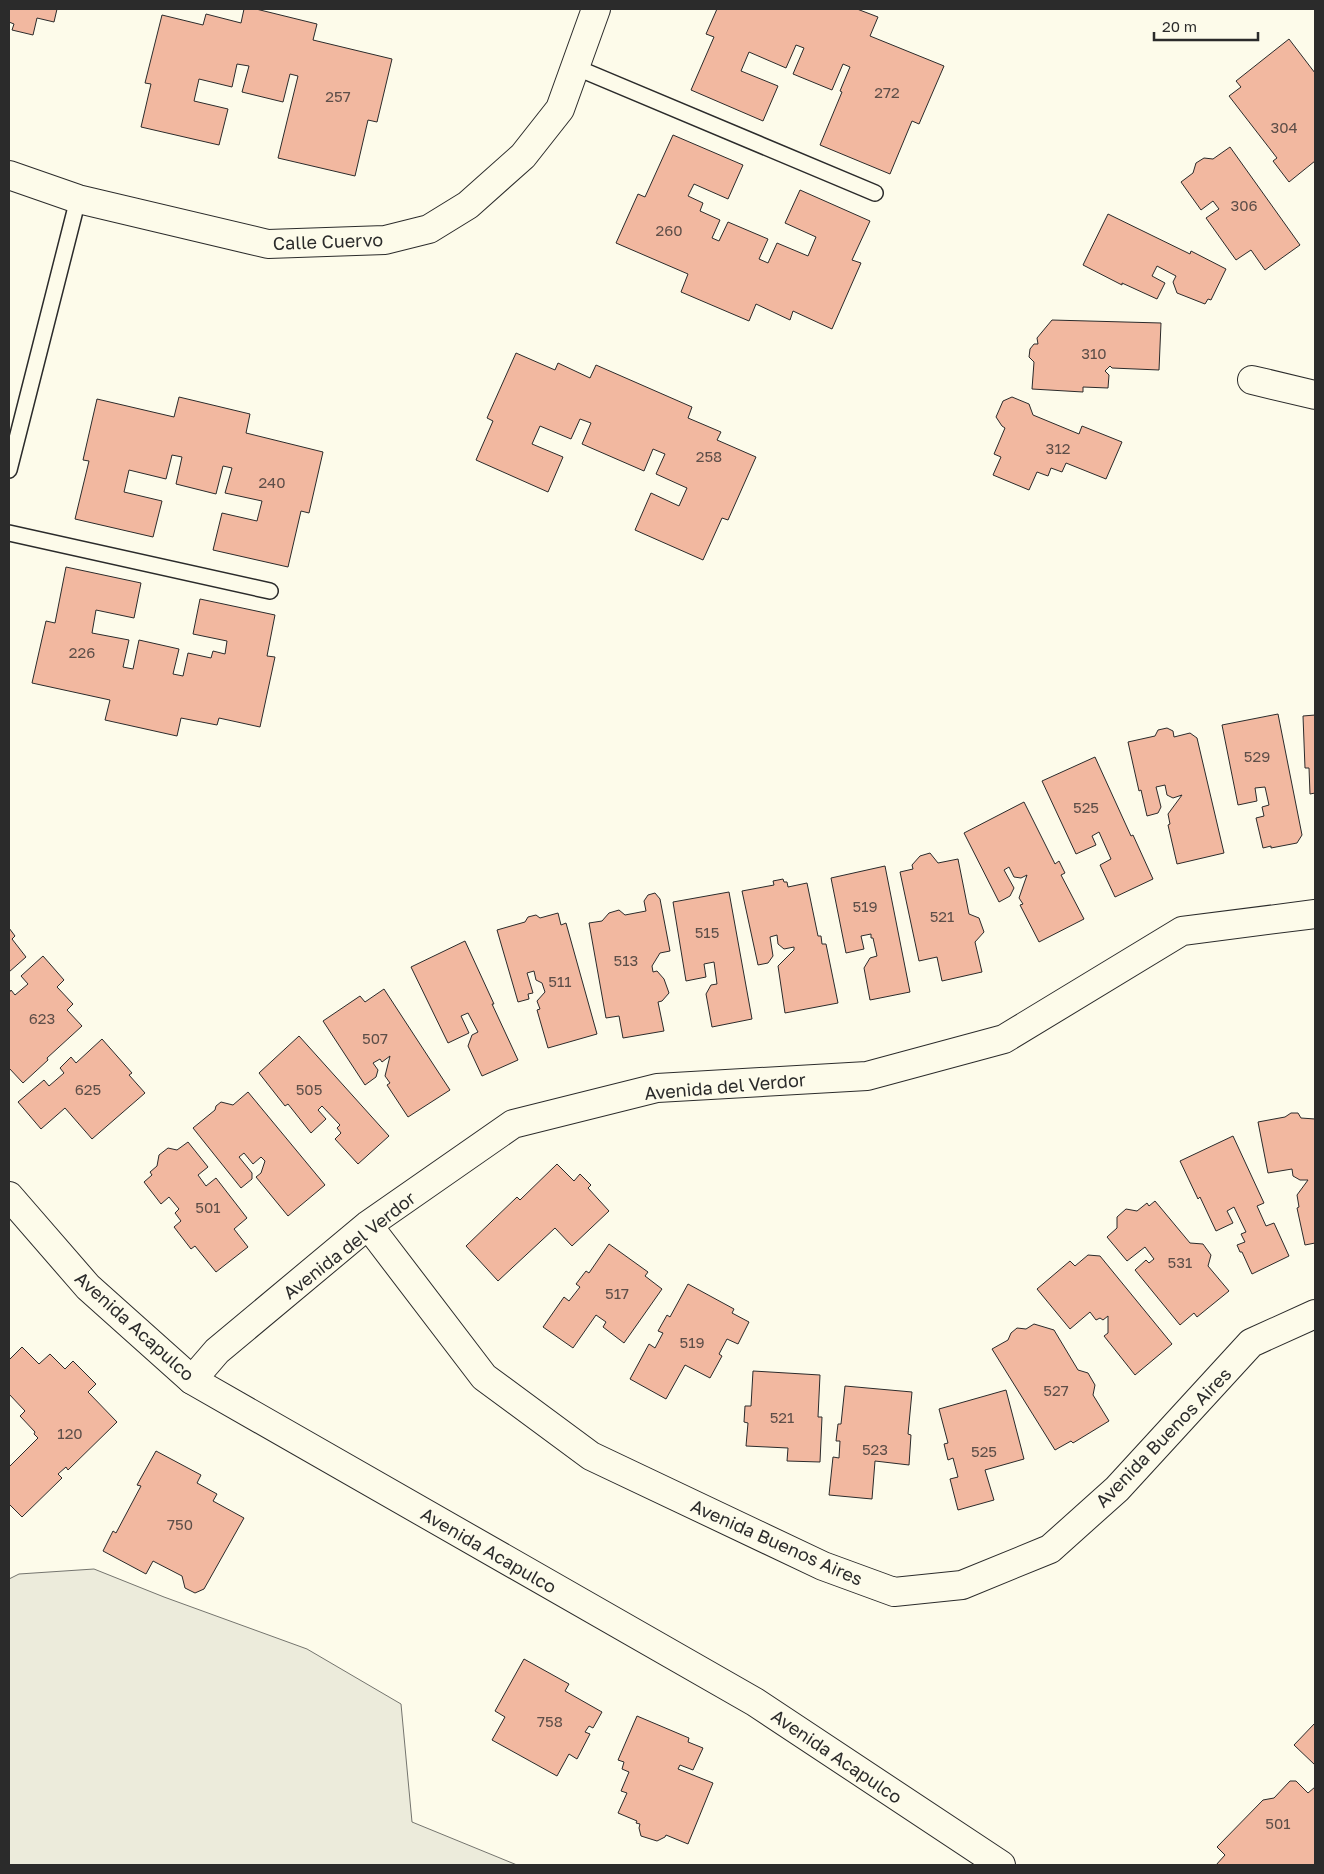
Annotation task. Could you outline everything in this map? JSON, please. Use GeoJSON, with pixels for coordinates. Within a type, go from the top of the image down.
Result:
{"type":"FeatureCollection","features":[{"type":"Feature","properties":{"kind":"street","name":"Calle Cuervo"},"geometry":{"type":"LineString","coordinates":[[9,175],[78,199],[268,244],[385,240],[412,234],[429,229],[468,205],[523,156],[560,109],[596,9]]}},
{"type":"Feature","properties":{"kind":"street"},"geometry":{"type":"LineString","coordinates":[[1252,380],[1315,395]]}},
{"type":"Feature","properties":{"kind":"street","name":"Avenida del Verdor"},"geometry":{"type":"LineString","coordinates":[[192,1380],[217,1351],[368,1225],[513,1124],[657,1088],[867,1076],[1004,1039],[1182,931],[1315,914]]}},
{"type":"Feature","properties":{"kind":"street","name":"Avenida Acapulco"},"geometry":{"type":"LineString","coordinates":[[9,1196],[88,1288],[192,1380],[755,1702],[1000,1865]]}},
{"type":"Feature","properties":{"kind":"street","name":"Avenida Buenos Aires"},"geometry":{"type":"LineString","coordinates":[[368,1225],[484,1377],[592,1456],[823,1566],[894,1592],[962,1586],[1050,1549],[1117,1488],[1251,1343],[1315,1314]]}},
{"type":"Feature","properties":{"kind":"lane"},"geometry":{"type":"LineString","coordinates":[[575,67],[876,193]]}},
{"type":"Feature","properties":{"kind":"lane"},"geometry":{"type":"LineString","coordinates":[[9,470],[78,199]]}},
{"type":"Feature","properties":{"kind":"lane"},"geometry":{"type":"LineString","coordinates":[[9,533],[270,591]]}},
{"type":"Feature","properties":{"kind":"shaded area"},"geometry":{"type":"Polygon","coordinates":[[[94,1569],[164,1597],[307,1649],[401,1704],[412,1822],[517,1865],[9,1865],[9,1579],[19,1574],[94,1569]]]}},
{"type":"Feature","properties":{"kind":"building"},"geometry":{"type":"Polygon","coordinates":[[[9,9],[57,9],[54,22],[37,18],[33,35],[12,30],[14,24],[9,22],[9,9]]]}},
{"type":"Feature","properties":{"kind":"building"},"geometry":{"type":"Polygon","coordinates":[[[244,9],[256,9],[317,24],[313,40],[392,59],[377,122],[368,120],[355,176],[278,158],[298,76],[290,74],[283,102],[242,92],[249,66],[237,64],[232,87],[199,79],[194,101],[228,109],[219,145],[141,127],[151,84],[145,83],[162,15],[203,25],[206,14],[241,23],[244,9]]]}},
{"type":"Feature","properties":{"kind":"building"},"geometry":{"type":"Polygon","coordinates":[[[717,9],[857,9],[878,17],[870,36],[944,66],[919,124],[912,121],[890,174],[820,145],[842,92],[840,91],[850,67],[843,64],[832,90],[793,74],[804,48],[796,45],[786,68],[749,52],[741,71],[778,86],[763,121],[691,90],[714,37],[706,34],[717,9]]]}},
{"type":"Feature","properties":{"kind":"building"},"geometry":{"type":"Polygon","coordinates":[[[1289,39],[1315,73],[1315,161],[1289,182],[1273,161],[1277,158],[1229,96],[1241,87],[1236,81],[1289,39]]]}},
{"type":"Feature","properties":{"kind":"building"},"geometry":{"type":"Polygon","coordinates":[[[673,135],[743,165],[728,199],[694,184],[688,196],[703,203],[700,211],[720,220],[712,238],[719,241],[728,222],[768,239],[759,259],[768,263],[777,243],[808,256],[816,237],[785,223],[800,190],[870,221],[852,260],[861,263],[832,329],[793,311],[790,320],[756,304],[749,321],[681,292],[688,274],[616,243],[638,194],[645,197],[673,135]]]}},
{"type":"Feature","properties":{"kind":"building"},"geometry":{"type":"Polygon","coordinates":[[[1230,147],[1300,245],[1265,270],[1251,250],[1236,260],[1206,218],[1219,209],[1213,201],[1201,210],[1181,182],[1193,173],[1196,163],[1204,158],[1213,159],[1230,147]]]}},
{"type":"Feature","properties":{"kind":"building"},"geometry":{"type":"Polygon","coordinates":[[[1108,214],[1190,254],[1191,251],[1226,269],[1211,300],[1208,299],[1205,304],[1177,293],[1173,282],[1176,276],[1157,266],[1152,276],[1165,283],[1157,299],[1122,283],[1122,285],[1083,265],[1108,214]]]}},
{"type":"Feature","properties":{"kind":"building"},"geometry":{"type":"Polygon","coordinates":[[[1052,320],[1161,323],[1159,370],[1112,368],[1110,366],[1105,371],[1109,375],[1108,388],[1083,387],[1083,392],[1032,389],[1034,362],[1029,357],[1030,349],[1034,344],[1038,344],[1037,338],[1052,320]]]}},
{"type":"Feature","properties":{"kind":"building"},"geometry":{"type":"Polygon","coordinates":[[[516,353],[555,370],[558,363],[590,378],[596,365],[692,407],[688,418],[721,432],[717,440],[756,457],[728,520],[722,518],[703,560],[635,530],[651,493],[679,506],[687,488],[656,474],[665,454],[653,449],[644,471],[582,444],[591,423],[580,419],[571,439],[540,426],[532,444],[563,457],[548,492],[476,460],[493,421],[487,418],[516,353]]]}},
{"type":"Feature","properties":{"kind":"building"},"geometry":{"type":"Polygon","coordinates":[[[179,397],[250,414],[246,433],[323,452],[309,513],[301,511],[288,567],[213,550],[222,513],[257,521],[262,501],[225,493],[232,468],[223,466],[216,494],[176,484],[182,457],[172,455],[166,479],[129,470],[124,492],[162,501],[153,537],[75,519],[89,461],[83,460],[97,399],[174,417],[179,397]]]}},
{"type":"Feature","properties":{"kind":"building"},"geometry":{"type":"Polygon","coordinates":[[[1012,397],[1029,404],[1033,415],[1079,434],[1082,426],[1122,442],[1106,479],[1066,463],[1062,472],[1051,468],[1048,476],[1037,472],[1029,490],[993,475],[1001,457],[994,454],[1005,428],[996,417],[1003,401],[1012,397]]]}},
{"type":"Feature","properties":{"kind":"building"},"geometry":{"type":"Polygon","coordinates":[[[66,567],[141,583],[134,618],[96,610],[92,633],[129,640],[123,667],[133,669],[139,640],[179,649],[173,674],[183,676],[188,653],[211,658],[213,651],[225,654],[227,641],[193,634],[200,599],[275,615],[267,656],[275,657],[260,727],[219,718],[217,725],[181,718],[177,736],[105,720],[110,700],[32,683],[46,621],[55,623],[66,567]]]}},
{"type":"Feature","properties":{"kind":"building"},"geometry":{"type":"Polygon","coordinates":[[[1278,714],[1302,835],[1297,843],[1263,848],[1256,818],[1264,816],[1262,807],[1269,805],[1265,787],[1255,788],[1257,801],[1238,805],[1222,725],[1278,714]]]}},
{"type":"Feature","properties":{"kind":"building"},"geometry":{"type":"Polygon","coordinates":[[[1315,715],[1315,793],[1310,794],[1309,768],[1305,768],[1303,716],[1315,715]]]}},
{"type":"Feature","properties":{"kind":"building"},"geometry":{"type":"Polygon","coordinates":[[[1167,728],[1173,731],[1174,737],[1190,733],[1197,738],[1224,853],[1177,864],[1168,825],[1170,824],[1168,814],[1182,795],[1173,798],[1167,795],[1165,785],[1156,787],[1161,807],[1158,813],[1147,816],[1141,790],[1139,791],[1128,742],[1155,736],[1158,730],[1167,728]]]}},
{"type":"Feature","properties":{"kind":"building"},"geometry":{"type":"Polygon","coordinates":[[[1095,757],[1153,879],[1115,897],[1100,865],[1111,859],[1099,832],[1092,836],[1096,845],[1076,854],[1042,781],[1095,757]]]}},
{"type":"Feature","properties":{"kind":"building"},"geometry":{"type":"Polygon","coordinates":[[[1024,802],[1055,864],[1059,861],[1065,873],[1061,875],[1084,919],[1039,942],[1020,905],[1023,904],[1019,898],[1027,875],[1021,878],[1014,877],[1009,867],[1004,870],[1014,888],[1010,896],[999,902],[964,833],[1024,802]]]}},
{"type":"Feature","properties":{"kind":"building"},"geometry":{"type":"Polygon","coordinates":[[[930,853],[938,863],[958,859],[969,914],[979,918],[984,932],[975,942],[982,972],[942,981],[937,957],[919,961],[900,872],[913,869],[912,865],[920,856],[930,853]]]}},
{"type":"Feature","properties":{"kind":"building"},"geometry":{"type":"Polygon","coordinates":[[[885,866],[910,992],[870,1000],[864,968],[870,958],[877,956],[873,938],[871,938],[871,934],[861,936],[864,949],[846,953],[831,878],[885,866]]]}},
{"type":"Feature","properties":{"kind":"building"},"geometry":{"type":"Polygon","coordinates":[[[783,879],[784,882],[787,882],[788,887],[807,883],[818,936],[821,936],[822,944],[826,944],[838,1003],[785,1013],[778,966],[794,950],[794,947],[784,949],[778,944],[777,935],[770,937],[773,956],[768,963],[758,965],[742,891],[774,885],[773,881],[783,879]]]}},
{"type":"Feature","properties":{"kind":"building"},"geometry":{"type":"Polygon","coordinates":[[[729,892],[752,1019],[712,1027],[706,994],[711,985],[717,984],[714,962],[704,964],[706,977],[686,981],[673,902],[729,892]]]}},
{"type":"Feature","properties":{"kind":"building"},"geometry":{"type":"Polygon","coordinates":[[[655,893],[660,899],[670,951],[660,953],[652,966],[653,972],[657,971],[664,979],[669,993],[662,1001],[658,1002],[664,1031],[623,1038],[619,1016],[606,1018],[589,923],[602,921],[609,913],[619,910],[625,915],[646,911],[644,901],[648,895],[655,893]]]}},
{"type":"Feature","properties":{"kind":"building"},"geometry":{"type":"Polygon","coordinates":[[[558,913],[561,925],[566,923],[597,1034],[548,1048],[537,1010],[540,1009],[537,1001],[545,992],[542,983],[536,980],[534,971],[527,973],[533,993],[528,994],[529,999],[518,1002],[497,930],[525,922],[528,917],[536,915],[540,918],[558,913]]]}},
{"type":"Feature","properties":{"kind":"building"},"geometry":{"type":"Polygon","coordinates":[[[9,928],[15,936],[12,939],[26,957],[9,972],[9,928]]]}},
{"type":"Feature","properties":{"kind":"building"},"geometry":{"type":"Polygon","coordinates":[[[465,941],[518,1060],[482,1076],[468,1046],[472,1035],[478,1032],[468,1013],[461,1016],[469,1033],[448,1043],[411,967],[465,941]]]}},
{"type":"Feature","properties":{"kind":"building"},"geometry":{"type":"Polygon","coordinates":[[[43,956],[64,980],[57,987],[73,1004],[67,1010],[82,1026],[23,1083],[9,1068],[9,993],[11,990],[15,995],[28,984],[21,976],[43,956]]]}},
{"type":"Feature","properties":{"kind":"building"},"geometry":{"type":"Polygon","coordinates":[[[384,989],[450,1090],[408,1117],[387,1085],[390,1083],[385,1076],[390,1056],[382,1062],[380,1059],[373,1063],[378,1070],[376,1077],[365,1085],[323,1021],[360,996],[365,1002],[384,989]]]}},
{"type":"Feature","properties":{"kind":"building"},"geometry":{"type":"Polygon","coordinates":[[[299,1036],[389,1136],[358,1164],[335,1139],[341,1133],[337,1128],[340,1125],[322,1106],[318,1110],[326,1119],[311,1133],[288,1104],[285,1106],[259,1073],[299,1036]]]}},
{"type":"Feature","properties":{"kind":"building"},"geometry":{"type":"Polygon","coordinates":[[[102,1039],[132,1073],[129,1075],[145,1093],[92,1139],[65,1108],[41,1129],[18,1102],[44,1080],[49,1086],[64,1073],[60,1068],[71,1057],[76,1063],[102,1039]]]}},
{"type":"Feature","properties":{"kind":"building"},"geometry":{"type":"Polygon","coordinates":[[[248,1092],[325,1185],[288,1216],[256,1177],[261,1173],[265,1161],[261,1157],[253,1164],[244,1153],[239,1157],[252,1173],[252,1179],[241,1188],[193,1128],[215,1110],[216,1106],[221,1102],[233,1105],[248,1092]]]}},
{"type":"Feature","properties":{"kind":"building"},"geometry":{"type":"Polygon","coordinates":[[[1291,1113],[1298,1113],[1301,1118],[1315,1119],[1315,1243],[1305,1245],[1297,1208],[1299,1207],[1297,1195],[1308,1180],[1300,1180],[1293,1176],[1292,1169],[1268,1173],[1258,1122],[1285,1117],[1291,1113]]]}},
{"type":"Feature","properties":{"kind":"building"},"geometry":{"type":"Polygon","coordinates":[[[1233,1136],[1264,1203],[1257,1206],[1266,1226],[1274,1223],[1289,1256],[1252,1274],[1237,1245],[1245,1242],[1241,1234],[1246,1232],[1234,1207],[1227,1211],[1233,1223],[1216,1231],[1180,1161],[1233,1136]]]}},
{"type":"Feature","properties":{"kind":"building"},"geometry":{"type":"Polygon","coordinates":[[[188,1142],[208,1167],[198,1175],[206,1186],[216,1178],[247,1218],[234,1229],[248,1247],[216,1272],[195,1246],[191,1249],[174,1227],[181,1221],[175,1213],[179,1209],[169,1197],[161,1204],[144,1182],[152,1175],[150,1172],[157,1166],[159,1155],[168,1148],[177,1150],[188,1142]]]}},
{"type":"Feature","properties":{"kind":"building"},"geometry":{"type":"Polygon","coordinates":[[[557,1164],[574,1181],[580,1174],[591,1185],[588,1188],[609,1211],[572,1246],[555,1228],[498,1281],[466,1246],[517,1197],[520,1200],[557,1164]]]}},
{"type":"Feature","properties":{"kind":"building"},"geometry":{"type":"Polygon","coordinates":[[[1155,1201],[1190,1243],[1203,1244],[1211,1255],[1208,1266],[1229,1291],[1197,1317],[1194,1313],[1180,1325],[1135,1270],[1146,1260],[1149,1263],[1154,1259],[1145,1247],[1127,1261],[1107,1237],[1117,1228],[1117,1217],[1126,1209],[1137,1211],[1147,1203],[1149,1206],[1155,1201]]]}},
{"type":"Feature","properties":{"kind":"building"},"geometry":{"type":"Polygon","coordinates":[[[609,1244],[648,1272],[645,1276],[662,1289],[624,1343],[603,1327],[606,1322],[596,1315],[573,1348],[543,1327],[564,1297],[569,1301],[580,1287],[576,1284],[586,1271],[589,1273],[609,1244]]]}},
{"type":"Feature","properties":{"kind":"building"},"geometry":{"type":"Polygon","coordinates":[[[1088,1255],[1100,1256],[1172,1344],[1135,1375],[1104,1336],[1108,1333],[1108,1316],[1103,1320],[1100,1318],[1096,1320],[1090,1312],[1070,1329],[1037,1289],[1070,1261],[1075,1266],[1088,1255]]]}},
{"type":"Feature","properties":{"kind":"building"},"geometry":{"type":"Polygon","coordinates":[[[688,1284],[734,1309],[732,1313],[749,1322],[738,1344],[727,1339],[719,1354],[722,1356],[710,1378],[685,1365],[666,1399],[630,1379],[649,1344],[655,1348],[663,1333],[658,1331],[667,1315],[670,1317],[688,1284]]]}},
{"type":"Feature","properties":{"kind":"building"},"geometry":{"type":"Polygon","coordinates":[[[1034,1324],[1054,1330],[1078,1370],[1088,1373],[1095,1385],[1093,1395],[1109,1421],[1073,1443],[1071,1441],[1055,1450],[992,1349],[1008,1340],[1011,1333],[1017,1328],[1026,1329],[1034,1324]]]}},
{"type":"Feature","properties":{"kind":"building"},"geometry":{"type":"Polygon","coordinates":[[[22,1347],[39,1364],[50,1354],[65,1369],[73,1361],[96,1384],[88,1392],[117,1422],[68,1470],[66,1467],[58,1474],[62,1478],[22,1517],[9,1504],[9,1467],[38,1438],[20,1416],[25,1411],[9,1394],[9,1360],[22,1347]]]}},
{"type":"Feature","properties":{"kind":"building"},"geometry":{"type":"Polygon","coordinates":[[[753,1371],[820,1375],[818,1417],[822,1417],[820,1462],[787,1461],[788,1448],[746,1446],[748,1423],[744,1422],[745,1406],[751,1406],[753,1371]]]}},
{"type":"Feature","properties":{"kind":"building"},"geometry":{"type":"Polygon","coordinates":[[[845,1386],[912,1392],[908,1434],[911,1435],[909,1465],[875,1461],[872,1499],[829,1495],[833,1457],[839,1458],[840,1441],[836,1441],[838,1424],[841,1424],[845,1386]]]}},
{"type":"Feature","properties":{"kind":"building"},"geometry":{"type":"Polygon","coordinates":[[[1006,1390],[1024,1459],[985,1470],[994,1500],[958,1510],[950,1479],[958,1477],[953,1458],[948,1460],[944,1444],[948,1443],[939,1409],[1006,1390]]]}},
{"type":"Feature","properties":{"kind":"building"},"geometry":{"type":"Polygon","coordinates":[[[156,1451],[201,1475],[197,1483],[217,1494],[213,1501],[244,1518],[204,1589],[195,1593],[185,1588],[182,1576],[153,1561],[146,1574],[103,1551],[113,1531],[116,1533],[141,1486],[137,1485],[156,1451]]]}},
{"type":"Feature","properties":{"kind":"building"},"geometry":{"type":"Polygon","coordinates":[[[524,1659],[569,1684],[565,1691],[602,1712],[593,1728],[589,1726],[585,1732],[590,1734],[577,1759],[569,1754],[557,1776],[492,1740],[505,1717],[495,1711],[524,1659]]]}},
{"type":"Feature","properties":{"kind":"building"},"geometry":{"type":"Polygon","coordinates":[[[637,1716],[689,1738],[688,1742],[703,1748],[693,1770],[680,1765],[678,1769],[713,1783],[688,1844],[666,1835],[657,1841],[641,1836],[640,1824],[636,1823],[637,1821],[618,1813],[627,1793],[621,1791],[629,1772],[622,1769],[624,1762],[618,1760],[637,1716]]]}},
{"type":"Feature","properties":{"kind":"building"},"geometry":{"type":"Polygon","coordinates":[[[1315,1723],[1315,1765],[1294,1745],[1315,1723]]]}},
{"type":"Feature","properties":{"kind":"building"},"geometry":{"type":"Polygon","coordinates":[[[1290,1781],[1296,1781],[1308,1793],[1315,1787],[1315,1865],[1216,1865],[1225,1855],[1217,1847],[1263,1800],[1274,1798],[1290,1781]]]}}]}
